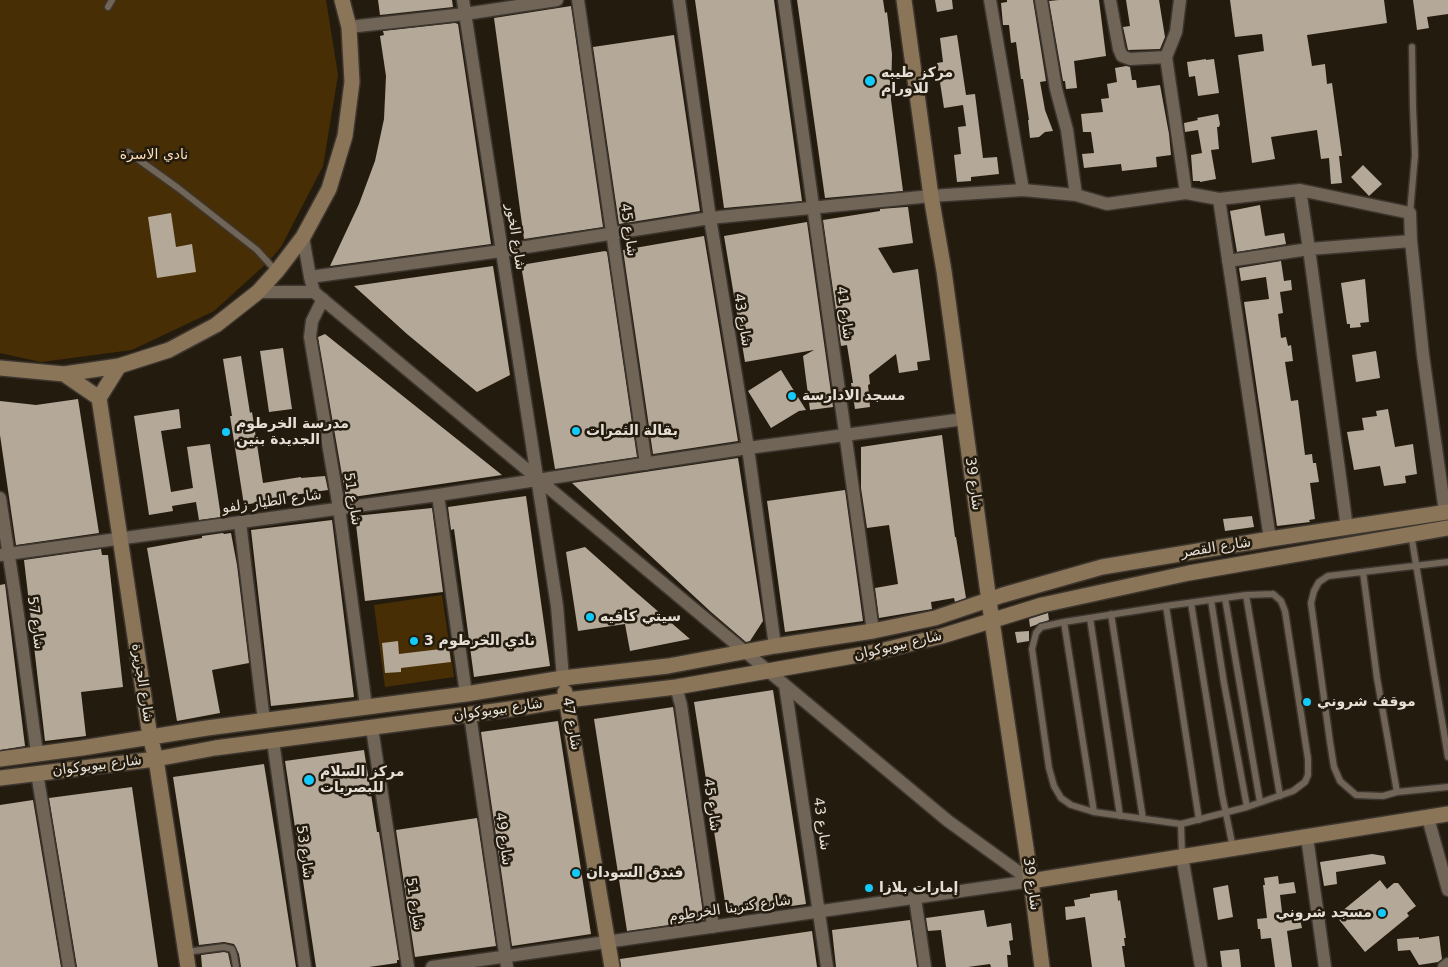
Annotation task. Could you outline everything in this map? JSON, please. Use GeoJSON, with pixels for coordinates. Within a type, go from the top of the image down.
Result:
{"type":"FeatureCollection","features":[{"type":"Feature","properties":{"kind":"main road"},"geometry":{"type":"LineString","coordinates":[[0,368],[64,374],[119,366],[169,350],[216,325],[258,292],[277,272],[303,237],[329,189],[345,136],[352,82],[349,27],[342,0]]}},
{"type":"Feature","properties":{"kind":"main road","name":"شارع 39"},"geometry":{"type":"LineString","coordinates":[[904,0],[1042,967]]}},
{"type":"Feature","properties":{"kind":"main road"},"geometry":{"type":"LineString","coordinates":[[64,374],[99,398],[119,366]]}},
{"type":"Feature","properties":{"kind":"main road","name":"شارع الجزيرة"},"geometry":{"type":"LineString","coordinates":[[99,398],[150,737],[156,759],[187,960]]}},
{"type":"Feature","properties":{"kind":"main road","name":"شارع القصر"},"geometry":{"type":"LineString","coordinates":[[989,601],[1030,587],[1102,567],[1446,512]]}},
{"type":"Feature","properties":{"kind":"main road","name":"شارع القصر"},"geometry":{"type":"LineString","coordinates":[[992,620],[1042,605],[1189,572],[1448,528]]}},
{"type":"Feature","properties":{"kind":"main road","name":"شارع بيويوكوان"},"geometry":{"type":"LineString","coordinates":[[0,759],[207,728],[466,694],[563,678],[668,666],[775,646],[873,631],[935,618],[989,601]]}},
{"type":"Feature","properties":{"kind":"main road","name":"شارع بيويوكوان"},"geometry":{"type":"LineString","coordinates":[[0,778],[156,759],[215,748],[567,700],[676,688],[903,646],[992,620]]}},
{"type":"Feature","properties":{"kind":"main road","name":"شارع 47"},"geometry":{"type":"LineString","coordinates":[[563,678],[612,967]]}},
{"type":"Feature","properties":{"kind":"main road"},"geometry":{"type":"LineString","coordinates":[[1031,880],[1448,814]]}},
{"type":"Feature","properties":{"kind":"street","name":"شارع الخور"},"geometry":{"type":"LineString","coordinates":[[463,0],[538,479]]}},
{"type":"Feature","properties":{"kind":"street"},"geometry":{"type":"LineString","coordinates":[[349,27],[465,14],[557,0]]}},
{"type":"Feature","properties":{"kind":"street","name":"شارع 45"},"geometry":{"type":"LineString","coordinates":[[578,0],[646,464]]}},
{"type":"Feature","properties":{"kind":"street","name":"شارع 43"},"geometry":{"type":"LineString","coordinates":[[679,0],[710,218],[748,448],[775,646]]}},
{"type":"Feature","properties":{"kind":"street","name":"شارع 41"},"geometry":{"type":"LineString","coordinates":[[784,0],[873,631]]}},
{"type":"Feature","properties":{"kind":"street"},"geometry":{"type":"LineString","coordinates":[[990,0],[1023,190]]}},
{"type":"Feature","properties":{"kind":"street"},"geometry":{"type":"LineString","coordinates":[[1041,0],[1056,89],[1068,130],[1076,195]]}},
{"type":"Feature","properties":{"kind":"street"},"geometry":{"type":"LineString","coordinates":[[1110,0],[1122,56],[1130,59],[1166,57]]}},
{"type":"Feature","properties":{"kind":"street"},"geometry":{"type":"LineString","coordinates":[[1180,0],[1176,32],[1166,57],[1186,193]]}},
{"type":"Feature","properties":{"kind":"street"},"geometry":{"type":"LineString","coordinates":[[310,277],[501,251],[710,218],[931,196],[1023,190],[1076,195],[1107,204],[1186,193],[1219,198],[1300,190],[1410,213],[1411,241],[1423,355],[1446,512]]}},
{"type":"Feature","properties":{"kind":"street"},"geometry":{"type":"LineString","coordinates":[[1300,190],[1348,528]]}},
{"type":"Feature","properties":{"kind":"street"},"geometry":{"type":"LineString","coordinates":[[1219,198],[1270,539]]}},
{"type":"Feature","properties":{"kind":"street"},"geometry":{"type":"LineString","coordinates":[[303,237],[310,277],[319,296],[948,821],[1031,880]]}},
{"type":"Feature","properties":{"kind":"street"},"geometry":{"type":"LineString","coordinates":[[1228,261],[1309,249],[1411,241]]}},
{"type":"Feature","properties":{"kind":"street"},"geometry":{"type":"LineString","coordinates":[[258,292],[319,296]]}},
{"type":"Feature","properties":{"kind":"street","name":"شارع 51"},"geometry":{"type":"LineString","coordinates":[[319,296],[310,337],[339,508],[366,706]]}},
{"type":"Feature","properties":{"kind":"street","name":"شارع الطيار زلفو"},"geometry":{"type":"LineString","coordinates":[[4,554],[438,495],[748,448],[964,419]]}},
{"type":"Feature","properties":{"kind":"street","name":"شارع 47"},"geometry":{"type":"LineString","coordinates":[[538,479],[557,606],[563,678]]}},
{"type":"Feature","properties":{"kind":"street"},"geometry":{"type":"LineString","coordinates":[[438,495],[466,694]]}},
{"type":"Feature","properties":{"kind":"street","name":"شارع 57"},"geometry":{"type":"LineString","coordinates":[[0,498],[4,554],[37,753]]}},
{"type":"Feature","properties":{"kind":"street"},"geometry":{"type":"LineString","coordinates":[[240,522],[264,721]]}},
{"type":"Feature","properties":{"kind":"street","name":"شارع 43"},"geometry":{"type":"LineString","coordinates":[[785,685],[826,967]]}},
{"type":"Feature","properties":{"kind":"street","name":"شارع 45"},"geometry":{"type":"LineString","coordinates":[[676,688],[683,715],[713,927]]}},
{"type":"Feature","properties":{"kind":"street","name":"شارع 49"},"geometry":{"type":"LineString","coordinates":[[470,714],[506,962]]}},
{"type":"Feature","properties":{"kind":"street","name":"شارع 51"},"geometry":{"type":"LineString","coordinates":[[372,728],[408,967]]}},
{"type":"Feature","properties":{"kind":"street","name":"شارع 53"},"geometry":{"type":"LineString","coordinates":[[273,741],[305,967]]}},
{"type":"Feature","properties":{"kind":"street"},"geometry":{"type":"LineString","coordinates":[[37,773],[69,967]]}},
{"type":"Feature","properties":{"kind":"street"},"geometry":{"type":"LineString","coordinates":[[1428,818],[1448,890]]}},
{"type":"Feature","properties":{"kind":"street"},"geometry":{"type":"LineString","coordinates":[[1308,837],[1325,967]]}},
{"type":"Feature","properties":{"kind":"street"},"geometry":{"type":"LineString","coordinates":[[1182,856],[1201,967]]}},
{"type":"Feature","properties":{"kind":"street","name":"شارع كترينا الخرطوم"},"geometry":{"type":"LineString","coordinates":[[432,967],[506,962],[608,942],[1031,880]]}},
{"type":"Feature","properties":{"kind":"street"},"geometry":{"type":"LineString","coordinates":[[915,898],[924,967]]}},
{"type":"Feature","properties":{"kind":"street"},"geometry":{"type":"LineString","coordinates":[[1444,967],[1448,964]]}},
{"type":"Feature","properties":{"kind":"lane"},"geometry":{"type":"LineString","coordinates":[[108,7],[112,0]]}},
{"type":"Feature","properties":{"kind":"lane"},"geometry":{"type":"LineString","coordinates":[[1410,213],[1416,155],[1412,47]]}},
{"type":"Feature","properties":{"kind":"lane"},"geometry":{"type":"LineString","coordinates":[[128,152],[178,188],[257,250],[277,272]]}},
{"type":"Feature","properties":{"kind":"lane"},"geometry":{"type":"LineString","coordinates":[[1411,534],[1448,757]]}},
{"type":"Feature","properties":{"kind":"lane"},"geometry":{"type":"LineString","coordinates":[[1448,562],[1328,576],[1319,582],[1311,603],[1334,767],[1340,781],[1356,795],[1383,796],[1397,792],[1448,786]]}},
{"type":"Feature","properties":{"kind":"lane"},"geometry":{"type":"LineString","coordinates":[[1363,572],[1377,678],[1397,792]]}},
{"type":"Feature","properties":{"kind":"lane"},"geometry":{"type":"LineString","coordinates":[[1273,594],[1281,601],[1285,611],[1308,759],[1308,775],[1305,782],[1293,791],[1280,796],[1226,814],[1181,824],[1094,812],[1071,805],[1061,798],[1054,786],[1044,736],[1032,649],[1036,633],[1041,627],[1111,614],[1246,595],[1273,594]]}},
{"type":"Feature","properties":{"kind":"lane"},"geometry":{"type":"LineString","coordinates":[[1246,595],[1280,796]]}},
{"type":"Feature","properties":{"kind":"lane"},"geometry":{"type":"LineString","coordinates":[[1225,598],[1260,802]]}},
{"type":"Feature","properties":{"kind":"lane"},"geometry":{"type":"LineString","coordinates":[[1211,600],[1247,807]]}},
{"type":"Feature","properties":{"kind":"lane"},"geometry":{"type":"LineString","coordinates":[[1190,602],[1233,848]]}},
{"type":"Feature","properties":{"kind":"lane"},"geometry":{"type":"LineString","coordinates":[[1166,606],[1199,820]]}},
{"type":"Feature","properties":{"kind":"lane"},"geometry":{"type":"LineString","coordinates":[[1111,614],[1143,819]]}},
{"type":"Feature","properties":{"kind":"lane"},"geometry":{"type":"LineString","coordinates":[[1090,618],[1120,816]]}},
{"type":"Feature","properties":{"kind":"lane"},"geometry":{"type":"LineString","coordinates":[[1064,622],[1094,812]]}},
{"type":"Feature","properties":{"kind":"lane"},"geometry":{"type":"LineString","coordinates":[[1181,824],[1182,856]]}},
{"type":"Feature","properties":{"kind":"lane"},"geometry":{"type":"LineString","coordinates":[[187,960],[224,946],[232,949],[236,967]]}},
{"type":"Feature","properties":{"kind":"green space","name":"نادي الاسرة"},"geometry":{"type":"Polygon","coordinates":[[[0,0],[326,0],[338,75],[323,166],[281,247],[268,262],[214,311],[132,350],[41,362],[0,353],[0,0]]]}},
{"type":"Feature","properties":{"kind":"green space","name":"نادي الخرطوم 3"},"geometry":{"type":"Polygon","coordinates":[[[442,595],[454,677],[385,687],[374,605],[442,595]]]}},
{"type":"Feature","properties":{"kind":"building"},"geometry":{"type":"Polygon","coordinates":[[[378,0],[452,0],[453,7],[380,15],[378,0]]]}},
{"type":"Feature","properties":{"kind":"building"},"geometry":{"type":"Polygon","coordinates":[[[695,0],[774,0],[802,201],[724,208],[695,0]]]}},
{"type":"Feature","properties":{"kind":"building"},"geometry":{"type":"Polygon","coordinates":[[[797,0],[883,0],[885,13],[887,12],[892,54],[891,100],[903,191],[825,198],[797,0]]]}},
{"type":"Feature","properties":{"kind":"building"},"geometry":{"type":"Polygon","coordinates":[[[935,0],[952,0],[953,9],[937,12],[935,0]]]}},
{"type":"Feature","properties":{"kind":"building"},"geometry":{"type":"Polygon","coordinates":[[[1007,0],[1033,0],[1046,81],[1040,82],[1045,110],[1053,131],[1045,132],[1039,137],[1030,138],[1029,120],[1016,42],[1011,43],[1009,25],[1003,25],[1001,3],[1007,2],[1007,0]]]}},
{"type":"Feature","properties":{"kind":"building"},"geometry":{"type":"Polygon","coordinates":[[[1099,0],[1106,56],[1074,61],[1077,88],[1066,89],[1065,81],[1063,81],[1049,1],[1099,0]]]}},
{"type":"Feature","properties":{"kind":"building"},"geometry":{"type":"Polygon","coordinates":[[[1126,0],[1159,0],[1165,37],[1160,49],[1128,50],[1123,27],[1130,26],[1126,0]]]}},
{"type":"Feature","properties":{"kind":"building"},"geometry":{"type":"Polygon","coordinates":[[[1230,0],[1384,0],[1387,23],[1307,35],[1312,66],[1325,64],[1327,84],[1332,83],[1342,156],[1339,156],[1342,183],[1331,184],[1329,158],[1321,159],[1317,130],[1271,137],[1275,159],[1252,163],[1238,55],[1264,51],[1262,34],[1235,37],[1230,0]]]}},
{"type":"Feature","properties":{"kind":"building"},"geometry":{"type":"Polygon","coordinates":[[[1413,0],[1448,0],[1448,14],[1427,17],[1429,28],[1417,30],[1413,0]]]}},
{"type":"Feature","properties":{"kind":"building"},"geometry":{"type":"Polygon","coordinates":[[[571,6],[603,227],[524,239],[494,18],[571,6]]]}},
{"type":"Feature","properties":{"kind":"building"},"geometry":{"type":"Polygon","coordinates":[[[458,24],[491,244],[330,266],[359,204],[375,161],[384,119],[386,76],[380,36],[384,35],[383,31],[458,24]]]}},
{"type":"Feature","properties":{"kind":"building"},"geometry":{"type":"Polygon","coordinates":[[[674,35],[700,211],[619,224],[593,47],[674,35]]]}},
{"type":"Feature","properties":{"kind":"building"},"geometry":{"type":"Polygon","coordinates":[[[957,35],[966,95],[975,94],[983,158],[997,157],[999,174],[971,177],[971,181],[957,182],[954,155],[961,154],[958,127],[966,126],[963,105],[944,108],[937,63],[943,62],[940,38],[957,35]]]}},
{"type":"Feature","properties":{"kind":"building"},"geometry":{"type":"Polygon","coordinates":[[[1214,59],[1219,93],[1198,96],[1195,76],[1189,77],[1187,62],[1214,59]]]}},
{"type":"Feature","properties":{"kind":"building"},"geometry":{"type":"Polygon","coordinates":[[[1130,67],[1132,80],[1136,80],[1137,88],[1160,85],[1171,155],[1156,157],[1157,167],[1122,171],[1121,164],[1084,168],[1082,154],[1094,153],[1091,132],[1083,132],[1081,114],[1103,112],[1101,99],[1109,98],[1107,84],[1117,82],[1115,68],[1130,67]]]}},
{"type":"Feature","properties":{"kind":"building"},"geometry":{"type":"Polygon","coordinates":[[[1218,114],[1220,124],[1217,127],[1219,149],[1211,150],[1216,179],[1200,182],[1193,181],[1191,155],[1202,153],[1198,130],[1185,132],[1184,123],[1198,120],[1197,118],[1218,114]]]}},
{"type":"Feature","properties":{"kind":"building"},"geometry":{"type":"Polygon","coordinates":[[[1363,165],[1382,184],[1369,196],[1351,177],[1363,165]]]}},
{"type":"Feature","properties":{"kind":"building"},"geometry":{"type":"Polygon","coordinates":[[[1260,205],[1265,236],[1284,233],[1286,244],[1237,252],[1230,211],[1260,205]]]}},
{"type":"Feature","properties":{"kind":"building"},"geometry":{"type":"Polygon","coordinates":[[[908,207],[913,243],[878,248],[893,273],[918,269],[930,360],[917,362],[918,370],[899,373],[896,354],[869,375],[870,407],[855,409],[847,345],[841,346],[823,220],[880,211],[880,209],[908,207]]]}},
{"type":"Feature","properties":{"kind":"building"},"geometry":{"type":"Polygon","coordinates":[[[171,213],[176,247],[192,244],[196,272],[157,278],[148,217],[171,213]]]}},
{"type":"Feature","properties":{"kind":"building"},"geometry":{"type":"Polygon","coordinates":[[[807,222],[833,407],[810,410],[803,356],[814,350],[745,362],[724,236],[807,222]]]}},
{"type":"Feature","properties":{"kind":"building"},"geometry":{"type":"Polygon","coordinates":[[[704,236],[738,441],[653,454],[623,250],[704,236]]]}},
{"type":"Feature","properties":{"kind":"building"},"geometry":{"type":"Polygon","coordinates":[[[607,252],[637,457],[555,469],[521,265],[607,252]]]}},
{"type":"Feature","properties":{"kind":"building"},"geometry":{"type":"Polygon","coordinates":[[[1281,261],[1284,281],[1291,280],[1292,290],[1280,292],[1283,313],[1278,314],[1281,338],[1286,337],[1288,346],[1291,345],[1293,361],[1285,362],[1291,401],[1298,400],[1305,455],[1312,454],[1313,463],[1316,463],[1319,482],[1310,483],[1315,519],[1309,520],[1310,522],[1277,526],[1244,302],[1269,299],[1266,277],[1241,281],[1239,268],[1281,261]]]}},
{"type":"Feature","properties":{"kind":"building"},"geometry":{"type":"Polygon","coordinates":[[[493,266],[510,375],[477,392],[407,334],[354,286],[493,266]]]}},
{"type":"Feature","properties":{"kind":"building"},"geometry":{"type":"Polygon","coordinates":[[[1365,279],[1369,322],[1360,323],[1361,327],[1350,328],[1350,324],[1347,324],[1341,283],[1365,279]]]}},
{"type":"Feature","properties":{"kind":"building"},"geometry":{"type":"Polygon","coordinates":[[[325,334],[502,475],[346,498],[318,337],[325,334]]]}},
{"type":"Feature","properties":{"kind":"building"},"geometry":{"type":"Polygon","coordinates":[[[283,348],[292,409],[269,412],[260,351],[283,348]]]}},
{"type":"Feature","properties":{"kind":"building"},"geometry":{"type":"Polygon","coordinates":[[[1376,351],[1380,378],[1356,382],[1352,355],[1376,351]]]}},
{"type":"Feature","properties":{"kind":"building"},"geometry":{"type":"Polygon","coordinates":[[[241,356],[263,483],[301,477],[325,476],[328,490],[266,499],[266,501],[244,505],[223,359],[241,356]]]}},
{"type":"Feature","properties":{"kind":"building","name":"مسجد الادارسة"},"geometry":{"type":"Polygon","coordinates":[[[781,370],[806,410],[799,411],[771,428],[748,391],[781,370]]]}},
{"type":"Feature","properties":{"kind":"building"},"geometry":{"type":"Polygon","coordinates":[[[78,399],[99,533],[16,545],[0,435],[0,401],[36,405],[78,399]]]}},
{"type":"Feature","properties":{"kind":"building"},"geometry":{"type":"Polygon","coordinates":[[[179,409],[181,428],[161,431],[171,492],[193,488],[187,447],[210,444],[221,517],[199,520],[196,502],[172,506],[173,511],[149,515],[134,416],[179,409]]]}},
{"type":"Feature","properties":{"kind":"building"},"geometry":{"type":"Polygon","coordinates":[[[1388,409],[1395,447],[1413,444],[1417,474],[1405,476],[1406,483],[1384,486],[1380,466],[1354,470],[1347,432],[1364,430],[1362,418],[1377,416],[1376,411],[1388,409]]]}},
{"type":"Feature","properties":{"kind":"building"},"geometry":{"type":"Polygon","coordinates":[[[942,435],[955,537],[966,598],[955,602],[954,598],[931,602],[932,609],[879,618],[875,588],[898,584],[889,525],[867,528],[861,488],[861,447],[942,435]]]}},
{"type":"Feature","properties":{"kind":"building"},"geometry":{"type":"Polygon","coordinates":[[[738,458],[763,621],[750,641],[746,642],[572,483],[738,458]]]}},
{"type":"Feature","properties":{"kind":"building"},"geometry":{"type":"Polygon","coordinates":[[[845,490],[863,621],[785,632],[767,501],[845,490]]]}},
{"type":"Feature","properties":{"kind":"building"},"geometry":{"type":"Polygon","coordinates":[[[526,496],[550,666],[474,677],[454,529],[451,530],[448,507],[526,496]]]}},
{"type":"Feature","properties":{"kind":"building"},"geometry":{"type":"Polygon","coordinates":[[[432,508],[443,592],[365,601],[355,516],[432,508]]]}},
{"type":"Feature","properties":{"kind":"building"},"geometry":{"type":"Polygon","coordinates":[[[1252,516],[1254,527],[1225,531],[1223,519],[1252,516]]]}},
{"type":"Feature","properties":{"kind":"building"},"geometry":{"type":"Polygon","coordinates":[[[332,520],[354,697],[271,706],[251,530],[332,520]]]}},
{"type":"Feature","properties":{"kind":"building"},"geometry":{"type":"Polygon","coordinates":[[[231,533],[237,565],[249,663],[212,670],[220,713],[177,721],[147,548],[231,533]]]}},
{"type":"Feature","properties":{"kind":"building"},"geometry":{"type":"Polygon","coordinates":[[[585,547],[690,639],[630,651],[625,624],[578,631],[566,552],[585,547]]]}},
{"type":"Feature","properties":{"kind":"building"},"geometry":{"type":"Polygon","coordinates":[[[101,549],[102,555],[108,555],[123,687],[81,692],[86,736],[45,741],[24,560],[101,549]]]}},
{"type":"Feature","properties":{"kind":"building"},"geometry":{"type":"Polygon","coordinates":[[[5,584],[25,746],[0,750],[0,585],[5,584]]]}},
{"type":"Feature","properties":{"kind":"building"},"geometry":{"type":"Polygon","coordinates":[[[1048,613],[1049,620],[1030,627],[1029,619],[1048,613]]]}},
{"type":"Feature","properties":{"kind":"building"},"geometry":{"type":"Polygon","coordinates":[[[1029,631],[1029,641],[1017,643],[1015,632],[1029,631]]]}},
{"type":"Feature","properties":{"kind":"building"},"geometry":{"type":"Polygon","coordinates":[[[398,641],[399,654],[449,648],[451,662],[401,668],[401,672],[385,673],[382,643],[398,641]]]}},
{"type":"Feature","properties":{"kind":"building"},"geometry":{"type":"Polygon","coordinates":[[[773,690],[806,904],[727,915],[694,702],[773,690]]]}},
{"type":"Feature","properties":{"kind":"building"},"geometry":{"type":"Polygon","coordinates":[[[673,707],[704,920],[627,931],[594,719],[673,707]]]}},
{"type":"Feature","properties":{"kind":"building"},"geometry":{"type":"Polygon","coordinates":[[[558,721],[591,934],[512,946],[481,732],[558,721]]]}},
{"type":"Feature","properties":{"kind":"building"},"geometry":{"type":"Polygon","coordinates":[[[364,750],[399,960],[397,960],[397,963],[369,967],[316,967],[285,761],[364,750]]]}},
{"type":"Feature","properties":{"kind":"building"},"geometry":{"type":"Polygon","coordinates":[[[264,764],[296,967],[241,967],[239,954],[234,944],[224,942],[199,945],[173,777],[264,764]]]}},
{"type":"Feature","properties":{"kind":"building"},"geometry":{"type":"Polygon","coordinates":[[[132,787],[158,967],[77,967],[49,798],[132,787]]]}},
{"type":"Feature","properties":{"kind":"building"},"geometry":{"type":"Polygon","coordinates":[[[33,800],[61,967],[0,967],[0,805],[33,800]]]}},
{"type":"Feature","properties":{"kind":"building"},"geometry":{"type":"Polygon","coordinates":[[[477,818],[496,946],[415,957],[396,830],[477,818]]]}},
{"type":"Feature","properties":{"kind":"building"},"geometry":{"type":"Polygon","coordinates":[[[1372,854],[1384,856],[1386,864],[1336,872],[1337,884],[1324,886],[1320,862],[1372,854]]]}},
{"type":"Feature","properties":{"kind":"building"},"geometry":{"type":"Polygon","coordinates":[[[1278,876],[1279,884],[1294,882],[1296,893],[1280,895],[1283,920],[1300,919],[1302,928],[1287,931],[1292,967],[1275,967],[1271,938],[1261,939],[1260,929],[1258,929],[1257,919],[1267,918],[1263,885],[1265,885],[1264,878],[1278,876]]]}},
{"type":"Feature","properties":{"kind":"building"},"geometry":{"type":"Polygon","coordinates":[[[1380,880],[1387,889],[1394,883],[1398,883],[1416,906],[1407,913],[1409,916],[1365,952],[1336,916],[1380,880]]]}},
{"type":"Feature","properties":{"kind":"building"},"geometry":{"type":"Polygon","coordinates":[[[1228,885],[1233,917],[1218,920],[1213,888],[1228,885]]]}},
{"type":"Feature","properties":{"kind":"building"},"geometry":{"type":"Polygon","coordinates":[[[1117,890],[1126,938],[1124,938],[1125,946],[1122,946],[1125,967],[1092,967],[1085,917],[1066,920],[1065,907],[1075,906],[1074,900],[1090,897],[1090,894],[1117,890]]]}},
{"type":"Feature","properties":{"kind":"building"},"geometry":{"type":"Polygon","coordinates":[[[984,910],[987,927],[1011,923],[1013,940],[1009,941],[1011,955],[1007,955],[1008,967],[991,967],[990,964],[946,967],[941,930],[928,931],[926,918],[984,910]]]}},
{"type":"Feature","properties":{"kind":"building"},"geometry":{"type":"Polygon","coordinates":[[[910,920],[917,967],[836,967],[832,930],[910,920]]]}},
{"type":"Feature","properties":{"kind":"building"},"geometry":{"type":"Polygon","coordinates":[[[812,931],[817,967],[621,967],[620,959],[812,931]]]}},
{"type":"Feature","properties":{"kind":"building"},"geometry":{"type":"Polygon","coordinates":[[[1439,936],[1442,959],[1438,962],[1419,965],[1410,950],[1398,951],[1397,939],[1419,937],[1419,939],[1439,936]]]}},
{"type":"Feature","properties":{"kind":"building"},"geometry":{"type":"Polygon","coordinates":[[[1239,949],[1241,967],[1222,967],[1220,951],[1239,949]]]}},
{"type":"Feature","properties":{"kind":"building"},"geometry":{"type":"Polygon","coordinates":[[[228,953],[231,967],[202,967],[201,955],[228,953]]]}},
{"type":"Feature","properties":{"kind":"place","name":"مركز طيبه للاورام"},"geometry":{"type":"Point","coordinates":[870,81]}},
{"type":"Feature","properties":{"kind":"place","name":"مسجد الادارسة"},"geometry":{"type":"Point","coordinates":[792,396]}},
{"type":"Feature","properties":{"kind":"place","name":"بقالة الثمرات"},"geometry":{"type":"Point","coordinates":[576,431]}},
{"type":"Feature","properties":{"kind":"place","name":"مدرسة الخرطوم الجديدة بنين"},"geometry":{"type":"Point","coordinates":[226,432]}},
{"type":"Feature","properties":{"kind":"place","name":"سيتي كافيه"},"geometry":{"type":"Point","coordinates":[590,617]}},
{"type":"Feature","properties":{"kind":"place","name":"نادي الخرطوم 3"},"geometry":{"type":"Point","coordinates":[414,641]}},
{"type":"Feature","properties":{"kind":"place","name":"موقف شروني"},"geometry":{"type":"Point","coordinates":[1307,702]}},
{"type":"Feature","properties":{"kind":"place","name":"مركز السلام للبصريات"},"geometry":{"type":"Point","coordinates":[309,780]}},
{"type":"Feature","properties":{"kind":"place","name":"فندق السودان"},"geometry":{"type":"Point","coordinates":[576,873]}},
{"type":"Feature","properties":{"kind":"place","name":"إمارات بلازا"},"geometry":{"type":"Point","coordinates":[869,888]}},
{"type":"Feature","properties":{"kind":"place","name":"مسجد شروني"},"geometry":{"type":"Point","coordinates":[1382,913]}}]}
